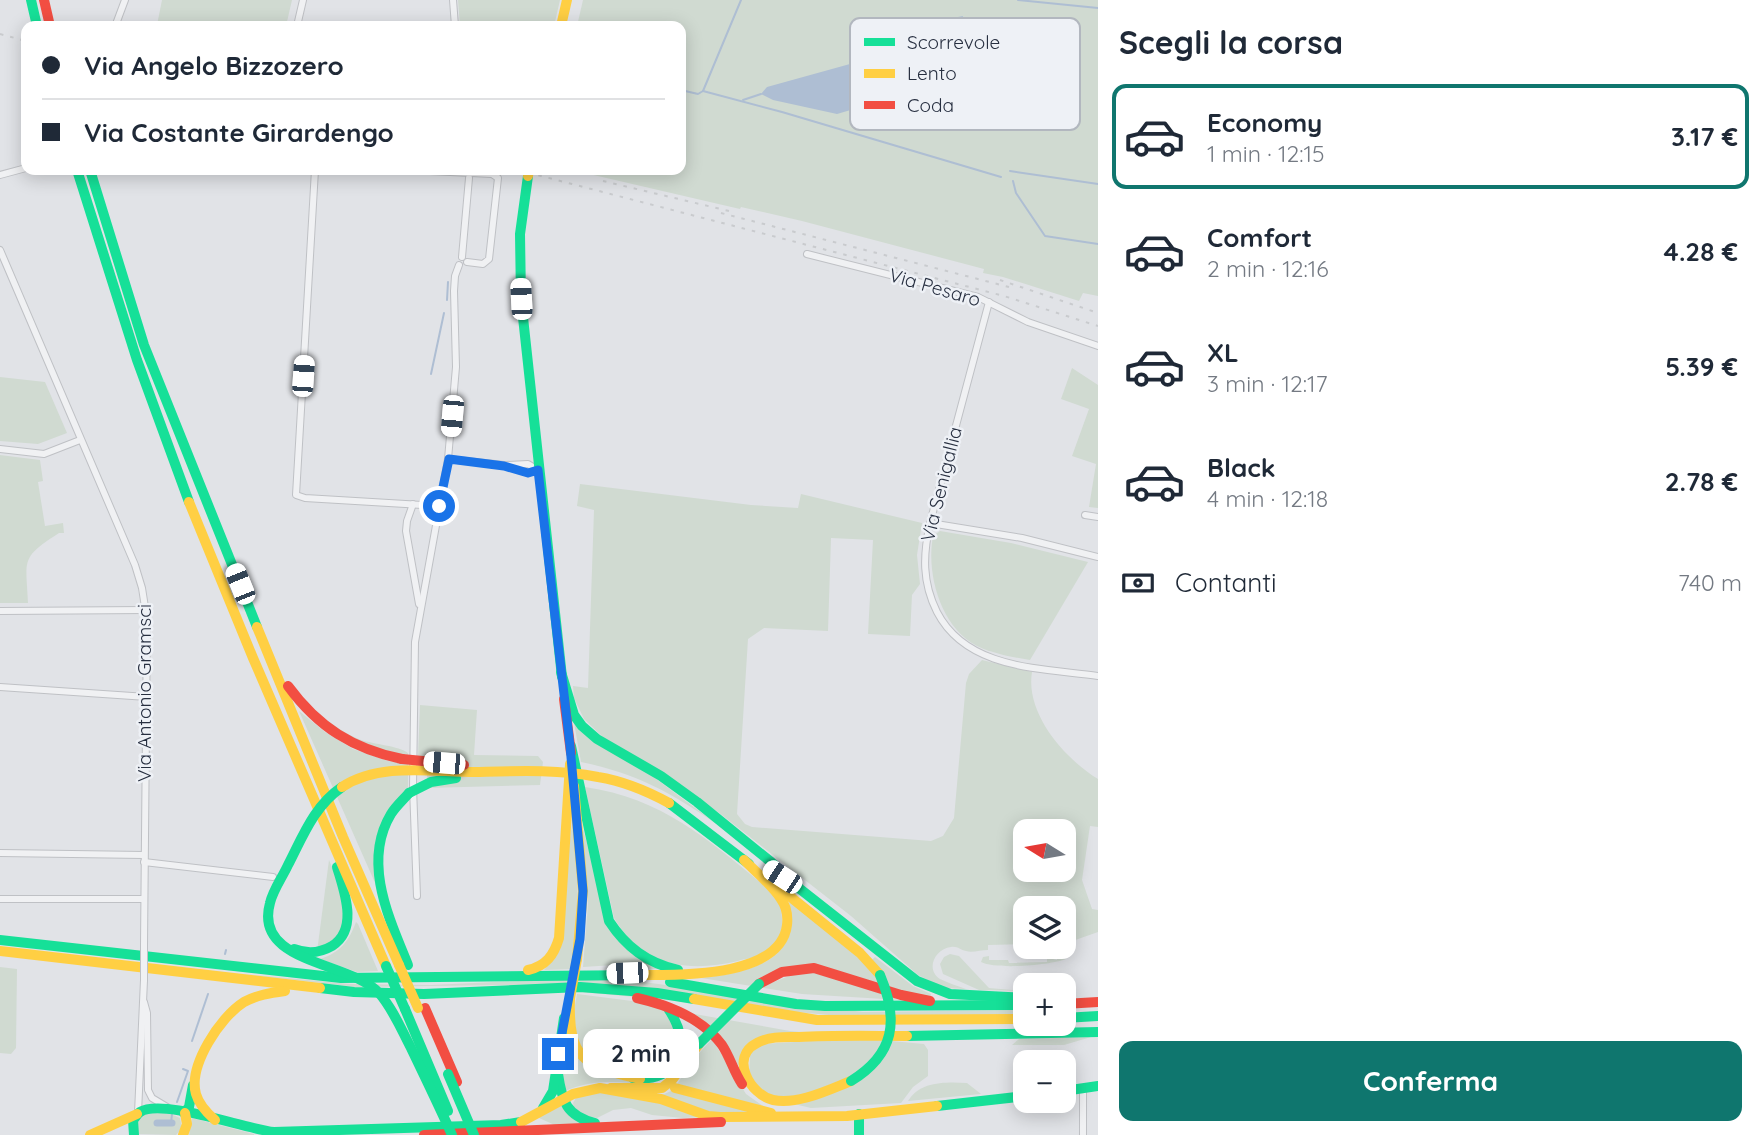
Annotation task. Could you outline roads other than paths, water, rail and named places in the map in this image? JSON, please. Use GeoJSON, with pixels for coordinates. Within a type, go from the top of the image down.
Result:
{"type":"FeatureCollection","features":[{"type":"Feature","properties":{"kind":"main road"},"geometry":{"type":"LineString","coordinates":[[31,0],[36,21]]}},
{"type":"Feature","properties":{"kind":"main road"},"geometry":{"type":"LineString","coordinates":[[44,0],[49,21]]}},
{"type":"Feature","properties":{"kind":"main road"},"geometry":{"type":"LineString","coordinates":[[562,21],[567,0]]}},
{"type":"Feature","properties":{"kind":"main road"},"geometry":{"type":"LineString","coordinates":[[79,175],[133,348],[176,470],[459,1135]]}},
{"type":"Feature","properties":{"kind":"main road"},"geometry":{"type":"LineString","coordinates":[[92,175],[144,345],[200,488],[343,837],[404,965],[476,1135]]}},
{"type":"Feature","properties":{"kind":"main road"},"geometry":{"type":"LineString","coordinates":[[529,175],[520,234],[520,276],[583,891],[577,960],[566,1005],[552,1094],[542,1109]]}},
{"type":"Feature","properties":{"kind":"main road"},"geometry":{"type":"LineString","coordinates":[[237,617],[248,653],[337,868],[346,901],[348,922],[339,940],[326,949],[301,952],[284,942],[272,916],[285,873],[310,819],[323,803],[346,785],[371,775],[509,771],[557,772],[605,778],[643,790],[712,825],[764,866],[800,889]]}},
{"type":"Feature","properties":{"kind":"main road"},"geometry":{"type":"LineString","coordinates":[[274,665],[306,711],[326,729],[361,749],[402,759],[509,771]]}},
{"type":"Feature","properties":{"kind":"main road"},"geometry":{"type":"LineString","coordinates":[[561,672],[574,716],[582,726],[597,739],[662,776],[697,802],[897,966],[926,986],[950,994],[1013,997]]}},
{"type":"Feature","properties":{"kind":"main road"},"geometry":{"type":"LineString","coordinates":[[570,746],[587,814],[605,908],[616,933],[648,961],[682,971],[710,972]]}},
{"type":"Feature","properties":{"kind":"main road"},"geometry":{"type":"LineString","coordinates":[[494,976],[538,968],[545,964],[556,949],[566,858],[570,746]]}},
{"type":"Feature","properties":{"kind":"main road"},"geometry":{"type":"LineString","coordinates":[[404,965],[384,905],[378,863],[387,817],[409,793],[431,782],[509,771]]}},
{"type":"Feature","properties":{"kind":"main road"},"geometry":{"type":"LineString","coordinates":[[593,988],[663,1005],[709,1031],[725,1051],[746,1091],[764,1103],[776,1105],[813,1099],[840,1089],[865,1074],[877,1062],[885,1047],[891,1031],[890,997],[880,975],[868,960],[702,826],[669,803]]}},
{"type":"Feature","properties":{"kind":"main road"},"geometry":{"type":"LineString","coordinates":[[0,940],[328,977],[603,974],[685,976],[734,967],[765,957],[778,948],[786,934],[788,916],[782,900],[744,860]]}},
{"type":"Feature","properties":{"kind":"main road"},"geometry":{"type":"LineString","coordinates":[[285,873],[270,898],[268,907],[274,936],[289,952],[336,966],[373,987],[391,1009],[452,1135]]}},
{"type":"Feature","properties":{"kind":"main road"},"geometry":{"type":"LineString","coordinates":[[0,951],[341,991],[424,995],[593,988],[656,993],[817,1020],[1013,1020]]}},
{"type":"Feature","properties":{"kind":"main road"},"geometry":{"type":"LineString","coordinates":[[90,1135],[151,1108],[167,1107],[215,1120],[233,1130],[274,1132],[514,1124],[529,1119],[564,1098],[586,1090],[662,1088],[672,1080],[699,1044],[759,984],[782,972],[814,968],[909,997],[982,1006]]}},
{"type":"Feature","properties":{"kind":"main road"},"geometry":{"type":"LineString","coordinates":[[603,974],[825,1006],[1013,1005]]}},
{"type":"Feature","properties":{"kind":"main road"},"geometry":{"type":"LineString","coordinates":[[184,1113],[189,1107],[195,1076],[208,1042],[223,1018],[245,1001],[274,991],[341,991]]}},
{"type":"Feature","properties":{"kind":"main road"},"geometry":{"type":"LineString","coordinates":[[1080,1004],[1098,995]]}},
{"type":"Feature","properties":{"kind":"main road"},"geometry":{"type":"LineString","coordinates":[[569,998],[569,1031],[580,1054],[599,1069],[654,1083]]}},
{"type":"Feature","properties":{"kind":"main road"},"geometry":{"type":"LineString","coordinates":[[1076,1004],[1098,1002]]}},
{"type":"Feature","properties":{"kind":"main road"},"geometry":{"type":"LineString","coordinates":[[633,1078],[661,1076],[671,1069],[680,1054],[680,1028],[663,1005]]}},
{"type":"Feature","properties":{"kind":"main road"},"geometry":{"type":"LineString","coordinates":[[422,1008],[464,1098],[476,1135]]}},
{"type":"Feature","properties":{"kind":"main road"},"geometry":{"type":"LineString","coordinates":[[1076,1017],[1098,1016]]}},
{"type":"Feature","properties":{"kind":"main road"},"geometry":{"type":"LineString","coordinates":[[928,1035],[1013,1022]]}},
{"type":"Feature","properties":{"kind":"main road"},"geometry":{"type":"LineString","coordinates":[[851,1082],[810,1096],[777,1101],[754,1089],[745,1076],[743,1064],[748,1051],[762,1040],[855,1034],[1098,1032]]}},
{"type":"Feature","properties":{"kind":"main road"},"geometry":{"type":"LineString","coordinates":[[559,1049],[559,1075],[570,1113],[579,1119],[615,1126]]}},
{"type":"Feature","properties":{"kind":"main road"},"geometry":{"type":"LineString","coordinates":[[195,1076],[196,1094],[200,1103],[215,1120]]}},
{"type":"Feature","properties":{"kind":"main road"},"geometry":{"type":"LineString","coordinates":[[1076,1089],[1098,1086]]}},
{"type":"Feature","properties":{"kind":"main road"},"geometry":{"type":"LineString","coordinates":[[611,1088],[661,1099],[708,1116],[859,1114],[1013,1097]]}},
{"type":"Feature","properties":{"kind":"main road"},"geometry":{"type":"LineString","coordinates":[[675,1088],[785,1116]]}},
{"type":"Feature","properties":{"kind":"main road"},"geometry":{"type":"LineString","coordinates":[[184,1113],[187,1124],[184,1135]]}},
{"type":"Feature","properties":{"kind":"main road"},"geometry":{"type":"LineString","coordinates":[[135,1135],[133,1122],[137,1114]]}},
{"type":"Feature","properties":{"kind":"main road"},"geometry":{"type":"LineString","coordinates":[[859,1114],[859,1135]]}},
{"type":"Feature","properties":{"kind":"main road"},"geometry":{"type":"LineString","coordinates":[[424,1135],[741,1122],[785,1116]]}},
{"type":"Feature","properties":{"kind":"street"},"geometry":{"type":"LineString","coordinates":[[119,21],[124,0]]}},
{"type":"Feature","properties":{"kind":"street"},"geometry":{"type":"LineString","coordinates":[[298,21],[303,0]]}},
{"type":"Feature","properties":{"kind":"street"},"geometry":{"type":"LineString","coordinates":[[453,0],[455,21]]}},
{"type":"Feature","properties":{"kind":"street"},"geometry":{"type":"LineString","coordinates":[[0,175],[21,169]]}},
{"type":"Feature","properties":{"kind":"street"},"geometry":{"type":"LineString","coordinates":[[315,175],[296,495],[305,498],[439,506]]}},
{"type":"Feature","properties":{"kind":"street"},"geometry":{"type":"LineString","coordinates":[[416,896],[413,787],[415,642],[449,459],[456,367],[455,276],[458,261],[483,264],[489,259],[498,181],[494,175]]}},
{"type":"Feature","properties":{"kind":"street"},"geometry":{"type":"LineString","coordinates":[[465,260],[468,178]]}},
{"type":"Feature","properties":{"kind":"street","name":"Via Antonio Gramsci"},"geometry":{"type":"LineString","coordinates":[[0,250],[135,565],[147,610],[144,980],[137,1114]]}},
{"type":"Feature","properties":{"kind":"street","name":"Via Pesaro"},"geometry":{"type":"LineString","coordinates":[[807,254],[989,302],[1028,322],[1098,346]]}},
{"type":"Feature","properties":{"kind":"street","name":"Via Senigallia"},"geometry":{"type":"LineString","coordinates":[[989,302],[930,523],[924,563],[928,591],[948,631],[959,642],[978,653],[1009,663],[1098,676]]}},
{"type":"Feature","properties":{"kind":"street"},"geometry":{"type":"LineString","coordinates":[[0,449],[44,453],[80,440]]}},
{"type":"Feature","properties":{"kind":"street"},"geometry":{"type":"LineString","coordinates":[[449,459],[504,466],[523,463],[538,470]]}},
{"type":"Feature","properties":{"kind":"street"},"geometry":{"type":"LineString","coordinates":[[414,504],[406,531],[420,610]]}},
{"type":"Feature","properties":{"kind":"street"},"geometry":{"type":"LineString","coordinates":[[1085,515],[1098,517]]}},
{"type":"Feature","properties":{"kind":"street"},"geometry":{"type":"LineString","coordinates":[[930,523],[1022,538],[1098,557]]}},
{"type":"Feature","properties":{"kind":"street"},"geometry":{"type":"LineString","coordinates":[[0,611],[147,610]]}},
{"type":"Feature","properties":{"kind":"street"},"geometry":{"type":"LineString","coordinates":[[0,687],[147,696]]}},
{"type":"Feature","properties":{"kind":"street"},"geometry":{"type":"LineString","coordinates":[[0,853],[144,859],[273,877]]}},
{"type":"Feature","properties":{"kind":"street"},"geometry":{"type":"LineString","coordinates":[[0,899],[144,899]]}},
{"type":"Feature","properties":{"kind":"street","name":"Via Antonio Gramsci"},"geometry":{"type":"LineString","coordinates":[[143,997],[146,1013],[148,1090],[152,1098],[167,1107]]}},
{"type":"Feature","properties":{"kind":"street"},"geometry":{"type":"LineString","coordinates":[[1083,1088],[1083,1135]]}},
{"type":"Feature","properties":{"kind":"street"},"geometry":{"type":"LineString","coordinates":[[123,1119],[132,1110],[138,1096]]}},
{"type":"Feature","properties":{"kind":"street"},"geometry":{"type":"LineString","coordinates":[[358,1130],[382,1133],[436,1131],[442,1135]]}},
{"type":"Feature","properties":{"kind":"water"},"geometry":{"type":"Polygon","coordinates":[[[850,64],[850,110],[837,114],[773,100],[761,94],[767,87],[850,64]]]}},
{"type":"Feature","properties":{"kind":"waterway"},"geometry":{"type":"LineString","coordinates":[[686,91],[698,94],[703,91],[741,0]]}},
{"type":"Feature","properties":{"kind":"waterway"},"geometry":{"type":"LineString","coordinates":[[1018,0],[1098,8]]}},
{"type":"Feature","properties":{"kind":"waterway"},"geometry":{"type":"LineString","coordinates":[[703,91],[1001,177]]}},
{"type":"Feature","properties":{"kind":"waterway"},"geometry":{"type":"LineString","coordinates":[[743,100],[761,94]]}},
{"type":"Feature","properties":{"kind":"waterway"},"geometry":{"type":"LineString","coordinates":[[1010,171],[1098,184]]}},
{"type":"Feature","properties":{"kind":"waterway"},"geometry":{"type":"LineString","coordinates":[[1013,181],[1016,193],[1045,236],[1098,244]]}},
{"type":"Feature","properties":{"kind":"waterway"},"geometry":{"type":"LineString","coordinates":[[447,300],[448,282]]}},
{"type":"Feature","properties":{"kind":"waterway"},"geometry":{"type":"LineString","coordinates":[[431,374],[444,313]]}},
{"type":"Feature","properties":{"kind":"waterway"},"geometry":{"type":"LineString","coordinates":[[225,954],[226,950]]}},
{"type":"Feature","properties":{"kind":"waterway"},"geometry":{"type":"LineString","coordinates":[[192,1041],[208,994]]}},
{"type":"Feature","properties":{"kind":"waterway"},"geometry":{"type":"LineString","coordinates":[[177,1102],[188,1071],[183,1069]]}},
{"type":"Feature","properties":{"kind":"waterway"},"geometry":{"type":"LineString","coordinates":[[171,1123],[172,1114]]}},
{"type":"Feature","properties":{"kind":"waterway"},"geometry":{"type":"LineString","coordinates":[[157,1123],[172,1123]]}},
{"type":"Feature","properties":{"kind":"railway"},"geometry":{"type":"LineString","coordinates":[[0,34],[21,40]]}},
{"type":"Feature","properties":{"kind":"railway"},"geometry":{"type":"LineString","coordinates":[[537,175],[1004,296],[1098,326]]}},
{"type":"Feature","properties":{"kind":"railway"},"geometry":{"type":"LineString","coordinates":[[603,181],[729,211]]}},
{"type":"Feature","properties":{"kind":"railway"},"geometry":{"type":"LineString","coordinates":[[721,213],[1009,287]]}},
{"type":"Feature","properties":{"kind":"railway"},"geometry":{"type":"LineString","coordinates":[[1000,280],[1098,313]]}}]}
